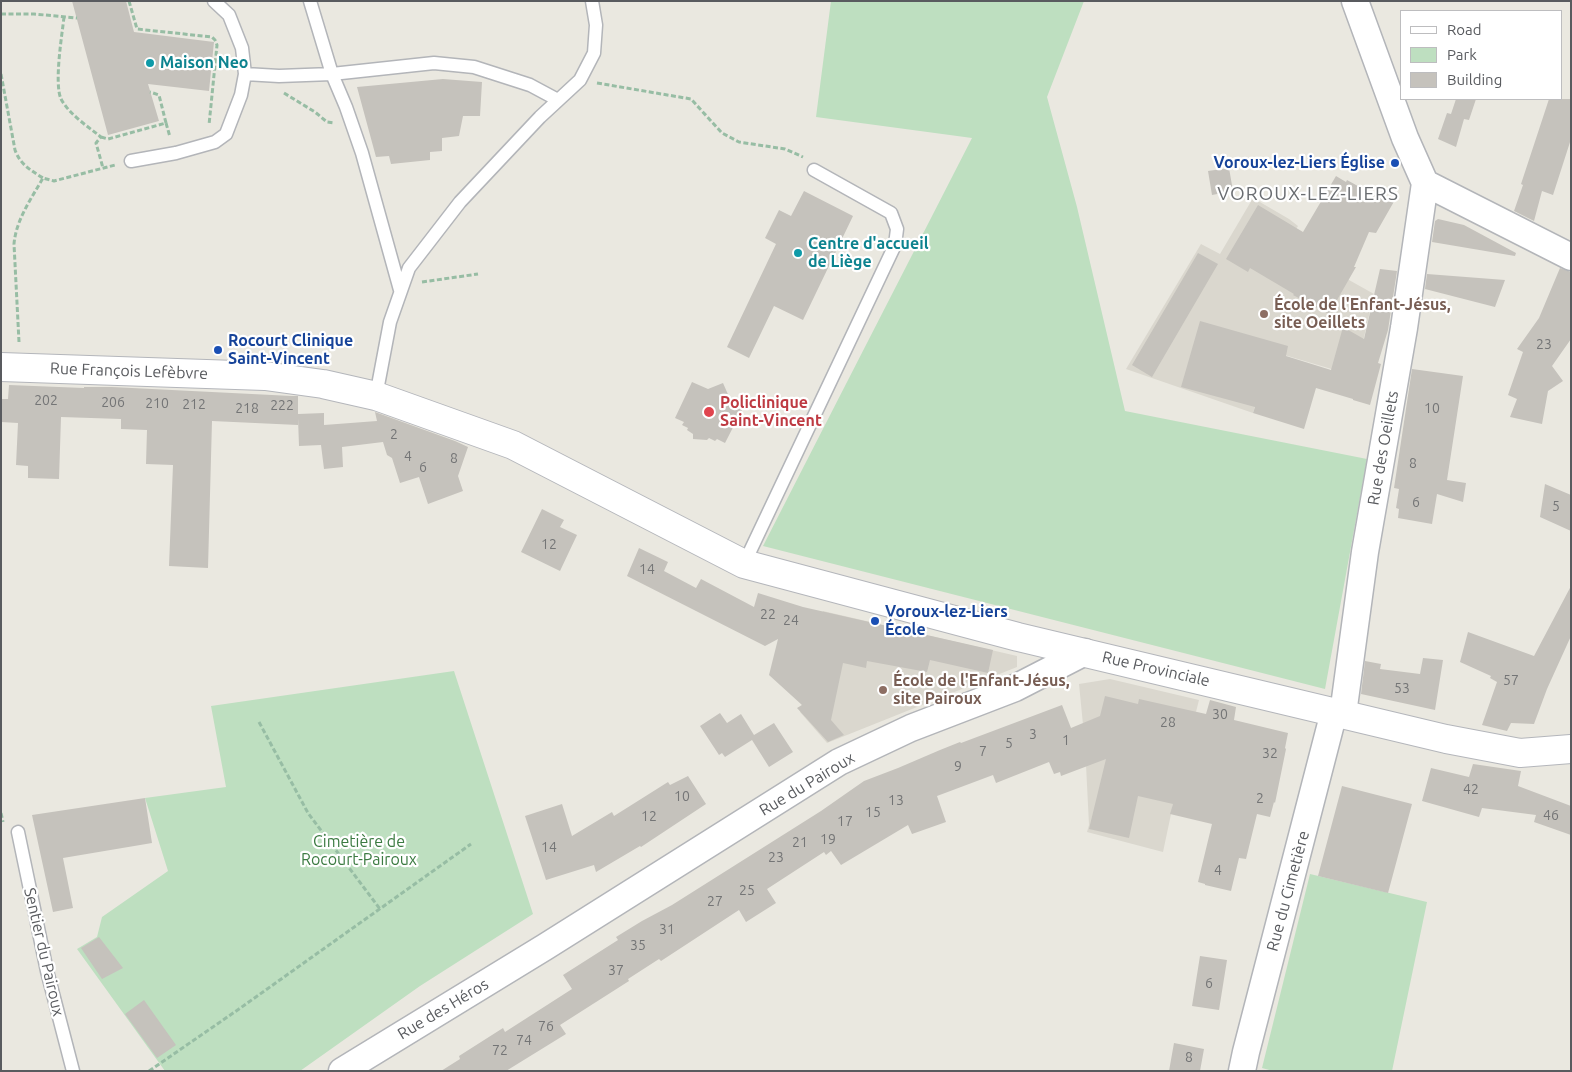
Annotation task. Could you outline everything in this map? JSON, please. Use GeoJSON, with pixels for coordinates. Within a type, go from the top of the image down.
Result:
{"type":"FeatureCollection","features":[{"type":"Feature","properties":{"kind":"main road","name":"Rue François Lefèbvre"},"geometry":{"type":"LineString","coordinates":[[11,368],[265,376],[323,384],[376,396],[513,445],[744,564]]}},
{"type":"Feature","properties":{"kind":"main road","name":"Rue Provinciale"},"geometry":{"type":"LineString","coordinates":[[744,564],[946,618],[1446,739],[1520,753],[1571,749]]}},
{"type":"Feature","properties":{"kind":"street"},"geometry":{"type":"LineString","coordinates":[[1355,1],[1405,138],[1425,183],[1571,256]]}},
{"type":"Feature","properties":{"kind":"street","name":"Rue des Oeillets"},"geometry":{"type":"LineString","coordinates":[[1339,713],[1397,375],[1425,183]]}},
{"type":"Feature","properties":{"kind":"street","name":"Rue du Pairoux"},"geometry":{"type":"LineString","coordinates":[[545,947],[839,762],[911,728],[1015,688],[1085,652]]}},
{"type":"Feature","properties":{"kind":"street","name":"Rue du Cimetière"},"geometry":{"type":"LineString","coordinates":[[1242,1071],[1339,713]]}},
{"type":"Feature","properties":{"kind":"street","name":"Rue des Héros"},"geometry":{"type":"LineString","coordinates":[[342,1071],[545,947]]}},
{"type":"Feature","properties":{"kind":"lane"},"geometry":{"type":"LineString","coordinates":[[131,161],[176,153],[215,142],[226,134],[240,95],[244,74],[242,48],[229,15],[214,1]]}},
{"type":"Feature","properties":{"kind":"lane"},"geometry":{"type":"LineString","coordinates":[[310,1],[332,74],[362,153],[400,290]]}},
{"type":"Feature","properties":{"kind":"lane"},"geometry":{"type":"LineString","coordinates":[[376,396],[390,322],[409,268],[460,202],[558,100],[580,80],[594,53],[596,25],[592,1]]}},
{"type":"Feature","properties":{"kind":"lane"},"geometry":{"type":"LineString","coordinates":[[244,74],[279,76],[332,74],[434,63],[474,67],[530,85],[558,100]]}},
{"type":"Feature","properties":{"kind":"lane"},"geometry":{"type":"LineString","coordinates":[[744,564],[895,245],[897,229],[891,213],[814,170]]}},
{"type":"Feature","properties":{"kind":"lane","name":"Sentier du Pairoux"},"geometry":{"type":"LineString","coordinates":[[18,832],[46,971],[72,1071]]}},
{"type":"Feature","properties":{"kind":"path"},"geometry":{"type":"LineString","coordinates":[[130,1],[137,29],[212,37],[216,40],[208,130]]}},
{"type":"Feature","properties":{"kind":"path"},"geometry":{"type":"LineString","coordinates":[[1,14],[34,14],[77,18]]}},
{"type":"Feature","properties":{"kind":"path"},"geometry":{"type":"LineString","coordinates":[[64,17],[59,88],[61,98],[68,108],[101,137],[108,138],[166,123]]}},
{"type":"Feature","properties":{"kind":"path"},"geometry":{"type":"LineString","coordinates":[[1,74],[18,158],[24,165],[43,178],[54,181],[131,161]]}},
{"type":"Feature","properties":{"kind":"path"},"geometry":{"type":"LineString","coordinates":[[279,76],[278,89],[315,112],[327,122],[335,123]]}},
{"type":"Feature","properties":{"kind":"path"},"geometry":{"type":"LineString","coordinates":[[580,80],[691,99],[722,133],[739,142],[785,149],[807,159],[814,170]]}},
{"type":"Feature","properties":{"kind":"path"},"geometry":{"type":"LineString","coordinates":[[150,92],[158,96],[171,139],[178,138]]}},
{"type":"Feature","properties":{"kind":"path"},"geometry":{"type":"LineString","coordinates":[[101,137],[96,142],[103,168]]}},
{"type":"Feature","properties":{"kind":"path"},"geometry":{"type":"LineString","coordinates":[[11,368],[15,233],[43,178]]}},
{"type":"Feature","properties":{"kind":"path"},"geometry":{"type":"LineString","coordinates":[[400,290],[424,281],[478,274]]}},
{"type":"Feature","properties":{"kind":"path"},"geometry":{"type":"LineString","coordinates":[[259,722],[308,813],[380,909]]}},
{"type":"Feature","properties":{"kind":"path"},"geometry":{"type":"LineString","coordinates":[[149,1071],[240,1009],[471,844]]}},
{"type":"Feature","properties":{"kind":"shaded area","name":"École de l'Enfant-Jésus, site Oeillets"},"geometry":{"type":"Polygon","coordinates":[[[1253,198],[1298,226],[1280,256],[1349,280],[1374,294],[1355,376],[1271,351],[1253,413],[1126,369],[1201,244],[1220,254],[1253,198]]]}},
{"type":"Feature","properties":{"kind":"shaded area","name":"École de l'Enfant-Jésus, site Pairoux"},"geometry":{"type":"Polygon","coordinates":[[[823,611],[1017,656],[1017,667],[827,743],[800,712],[823,611]]]}},
{"type":"Feature","properties":{"kind":"shaded area","name":"École de l'Enfant-Jésus, site Pairoux"},"geometry":{"type":"Polygon","coordinates":[[[1110,679],[1199,700],[1163,852],[1087,832],[1089,825],[1085,745],[1079,684],[1110,679]]]}},
{"type":"Feature","properties":{"kind":"green space"},"geometry":{"type":"Polygon","coordinates":[[[831,1],[1084,1],[1047,97],[1077,207],[1125,411],[1367,459],[1325,689],[763,546],[972,138],[816,117],[831,1]]]}},
{"type":"Feature","properties":{"kind":"green space","name":"Cimetière de Rocourt-Pairoux"},"geometry":{"type":"Polygon","coordinates":[[[454,671],[533,914],[420,986],[300,1071],[165,1071],[77,949],[97,937],[102,917],[168,871],[145,798],[226,787],[211,706],[454,671]]]}},
{"type":"Feature","properties":{"kind":"green space"},"geometry":{"type":"Polygon","coordinates":[[[1310,874],[1427,902],[1392,1071],[1273,1071],[1262,1068],[1310,874]]]}},
{"type":"Feature","properties":{"kind":"building","name":"Maison Neo"},"geometry":{"type":"Polygon","coordinates":[[[72,1],[126,1],[134,32],[214,42],[209,91],[148,84],[159,121],[108,135],[72,1]]]}},
{"type":"Feature","properties":{"kind":"building"},"geometry":{"type":"Polygon","coordinates":[[[443,79],[482,82],[480,116],[463,116],[459,136],[442,138],[442,151],[430,152],[430,160],[391,164],[389,156],[376,157],[357,87],[443,79]]]}},
{"type":"Feature","properties":{"kind":"building"},"geometry":{"type":"Polygon","coordinates":[[[1571,99],[1571,139],[1553,195],[1542,191],[1534,221],[1514,211],[1523,185],[1521,184],[1549,100],[1571,99]]]}},
{"type":"Feature","properties":{"kind":"building"},"geometry":{"type":"Polygon","coordinates":[[[1456,100],[1476,100],[1469,120],[1464,119],[1456,147],[1438,139],[1447,113],[1451,114],[1456,100]]]}},
{"type":"Feature","properties":{"kind":"building"},"geometry":{"type":"Polygon","coordinates":[[[1229,168],[1233,191],[1212,195],[1208,171],[1229,168]]]}},
{"type":"Feature","properties":{"kind":"building"},"geometry":{"type":"Polygon","coordinates":[[[1336,176],[1374,195],[1396,198],[1376,233],[1369,232],[1354,267],[1356,267],[1329,314],[1293,295],[1250,268],[1248,272],[1226,259],[1258,205],[1303,232],[1336,176]]]}},
{"type":"Feature","properties":{"kind":"building","name":"Centre d'accueil de Liège"},"geometry":{"type":"Polygon","coordinates":[[[804,191],[853,216],[803,320],[774,306],[749,358],[727,347],[776,244],[765,238],[779,210],[791,216],[804,191]]]}},
{"type":"Feature","properties":{"kind":"building"},"geometry":{"type":"Polygon","coordinates":[[[1438,219],[1464,225],[1516,253],[1515,256],[1432,242],[1435,221],[1438,219]]]}},
{"type":"Feature","properties":{"kind":"building"},"geometry":{"type":"Polygon","coordinates":[[[1198,253],[1218,264],[1152,377],[1132,365],[1198,253]]]}},
{"type":"Feature","properties":{"kind":"building"},"geometry":{"type":"Polygon","coordinates":[[[1560,268],[1571,272],[1571,339],[1552,366],[1563,381],[1548,391],[1542,424],[1510,417],[1517,399],[1508,395],[1523,352],[1517,349],[1539,318],[1560,268]]]}},
{"type":"Feature","properties":{"kind":"building"},"geometry":{"type":"Polygon","coordinates":[[[1380,269],[1397,271],[1388,330],[1378,363],[1381,364],[1370,405],[1316,388],[1304,429],[1253,413],[1255,407],[1181,387],[1200,321],[1288,346],[1286,356],[1331,370],[1343,327],[1364,339],[1380,269]]]}},
{"type":"Feature","properties":{"kind":"building"},"geometry":{"type":"Polygon","coordinates":[[[1427,274],[1505,280],[1495,307],[1425,289],[1427,274]]]}},
{"type":"Feature","properties":{"kind":"building"},"geometry":{"type":"Polygon","coordinates":[[[1412,369],[1463,376],[1447,480],[1466,483],[1463,502],[1437,494],[1432,524],[1398,518],[1399,509],[1396,508],[1399,489],[1394,488],[1412,369]]]}},
{"type":"Feature","properties":{"kind":"building","name":"Policlinique Saint-Vincent"},"geometry":{"type":"Polygon","coordinates":[[[692,382],[708,389],[723,383],[730,399],[744,406],[725,443],[709,438],[707,440],[693,439],[693,434],[682,425],[684,422],[675,418],[692,382]]]}},
{"type":"Feature","properties":{"kind":"building"},"geometry":{"type":"Polygon","coordinates":[[[9,385],[84,388],[112,387],[298,396],[298,414],[324,413],[324,425],[377,421],[375,412],[468,447],[458,476],[463,491],[428,504],[419,477],[400,483],[392,458],[387,455],[383,442],[342,447],[343,467],[324,469],[321,445],[299,446],[298,418],[298,425],[212,421],[208,568],[169,566],[173,465],[146,464],[147,430],[121,429],[121,419],[61,417],[59,479],[28,478],[28,466],[16,465],[18,423],[1,422],[1,399],[8,399],[9,385]]]}},
{"type":"Feature","properties":{"kind":"building"},"geometry":{"type":"Polygon","coordinates":[[[1545,484],[1571,495],[1571,531],[1540,517],[1545,484]]]}},
{"type":"Feature","properties":{"kind":"building"},"geometry":{"type":"Polygon","coordinates":[[[542,509],[564,520],[560,527],[577,535],[560,571],[521,552],[542,509]]]}},
{"type":"Feature","properties":{"kind":"building"},"geometry":{"type":"Polygon","coordinates":[[[639,548],[668,562],[664,571],[696,588],[701,579],[754,607],[758,593],[803,607],[993,650],[988,673],[930,660],[927,672],[867,661],[866,668],[843,663],[831,720],[844,735],[828,742],[797,708],[802,705],[769,675],[778,639],[765,646],[627,576],[639,548]]]}},
{"type":"Feature","properties":{"kind":"building"},"geometry":{"type":"Polygon","coordinates":[[[1571,586],[1571,636],[1547,689],[1534,724],[1511,723],[1507,731],[1482,725],[1497,682],[1490,678],[1491,676],[1460,662],[1468,632],[1534,656],[1571,586]]]}},
{"type":"Feature","properties":{"kind":"building"},"geometry":{"type":"Polygon","coordinates":[[[1423,658],[1443,660],[1435,710],[1361,694],[1365,661],[1381,664],[1380,669],[1420,674],[1423,658]]]}},
{"type":"Feature","properties":{"kind":"building"},"geometry":{"type":"Polygon","coordinates":[[[1105,696],[1138,704],[1139,699],[1206,714],[1210,700],[1236,707],[1234,720],[1288,733],[1275,803],[1270,817],[1257,814],[1246,859],[1239,858],[1231,891],[1198,882],[1212,824],[1170,814],[1173,804],[1138,796],[1129,838],[1089,829],[1106,759],[1061,776],[1060,772],[1054,774],[1049,762],[996,783],[993,775],[937,796],[946,822],[912,834],[908,825],[841,865],[831,851],[826,855],[824,852],[767,889],[776,903],[746,922],[739,910],[661,961],[659,959],[628,979],[629,981],[560,1025],[566,1034],[506,1071],[441,1071],[460,1059],[459,1056],[503,1028],[505,1032],[572,989],[563,975],[618,940],[616,937],[672,905],[821,811],[864,781],[960,742],[1062,705],[1071,728],[1100,716],[1105,696]]]}},
{"type":"Feature","properties":{"kind":"building"},"geometry":{"type":"Polygon","coordinates":[[[720,713],[727,723],[741,714],[754,735],[774,723],[793,752],[769,767],[752,740],[725,757],[722,753],[719,755],[700,726],[720,713]]]}},
{"type":"Feature","properties":{"kind":"building"},"geometry":{"type":"Polygon","coordinates":[[[1473,764],[1521,771],[1518,786],[1571,806],[1571,835],[1534,822],[1536,815],[1482,808],[1479,817],[1422,801],[1431,768],[1469,777],[1473,764]]]}},
{"type":"Feature","properties":{"kind":"building"},"geometry":{"type":"Polygon","coordinates":[[[688,776],[706,804],[641,847],[596,872],[594,865],[546,880],[525,816],[562,804],[572,836],[612,812],[614,816],[668,782],[670,785],[688,776]]]}},
{"type":"Feature","properties":{"kind":"building"},"geometry":{"type":"Polygon","coordinates":[[[1342,786],[1412,804],[1388,893],[1318,876],[1342,786]]]}},
{"type":"Feature","properties":{"kind":"building"},"geometry":{"type":"Polygon","coordinates":[[[145,798],[152,843],[63,858],[73,908],[53,912],[32,815],[145,798]]]}},
{"type":"Feature","properties":{"kind":"building"},"geometry":{"type":"Polygon","coordinates":[[[99,937],[123,968],[102,979],[81,948],[99,937]]]}},
{"type":"Feature","properties":{"kind":"building"},"geometry":{"type":"Polygon","coordinates":[[[1200,956],[1227,960],[1219,1010],[1192,1006],[1200,956]]]}},
{"type":"Feature","properties":{"kind":"building"},"geometry":{"type":"Polygon","coordinates":[[[144,1000],[176,1045],[157,1058],[125,1014],[144,1000]]]}},
{"type":"Feature","properties":{"kind":"building"},"geometry":{"type":"Polygon","coordinates":[[[1174,1043],[1204,1049],[1200,1071],[1169,1071],[1174,1043]]]}},
{"type":"Feature","properties":{"kind":"place","name":"Maison Neo"},"geometry":{"type":"Point","coordinates":[150,63]}},
{"type":"Feature","properties":{"kind":"place","name":"Voroux-lez-Liers Église"},"geometry":{"type":"Point","coordinates":[1395,163]}},
{"type":"Feature","properties":{"kind":"place","name":"Centre d'accueil de Liège"},"geometry":{"type":"Point","coordinates":[798,253]}},
{"type":"Feature","properties":{"kind":"place","name":"École de l'Enfant-Jésus, site Oeillets"},"geometry":{"type":"Point","coordinates":[1264,314]}},
{"type":"Feature","properties":{"kind":"place","name":"Rocourt Clinique Saint-Vincent"},"geometry":{"type":"Point","coordinates":[218,350]}},
{"type":"Feature","properties":{"kind":"place","name":"Policlinique Saint-Vincent"},"geometry":{"type":"Point","coordinates":[709,412]}},
{"type":"Feature","properties":{"kind":"place","name":"Voroux-lez-Liers École"},"geometry":{"type":"Point","coordinates":[875,621]}},
{"type":"Feature","properties":{"kind":"place","name":"École de l'Enfant-Jésus, site Pairoux"},"geometry":{"type":"Point","coordinates":[883,690]}},
{"type":"Feature","properties":{"kind":"district","name":"VOROUX-LEZ-LIERS"},"geometry":{"type":"Point","coordinates":[1308,194]}}]}
